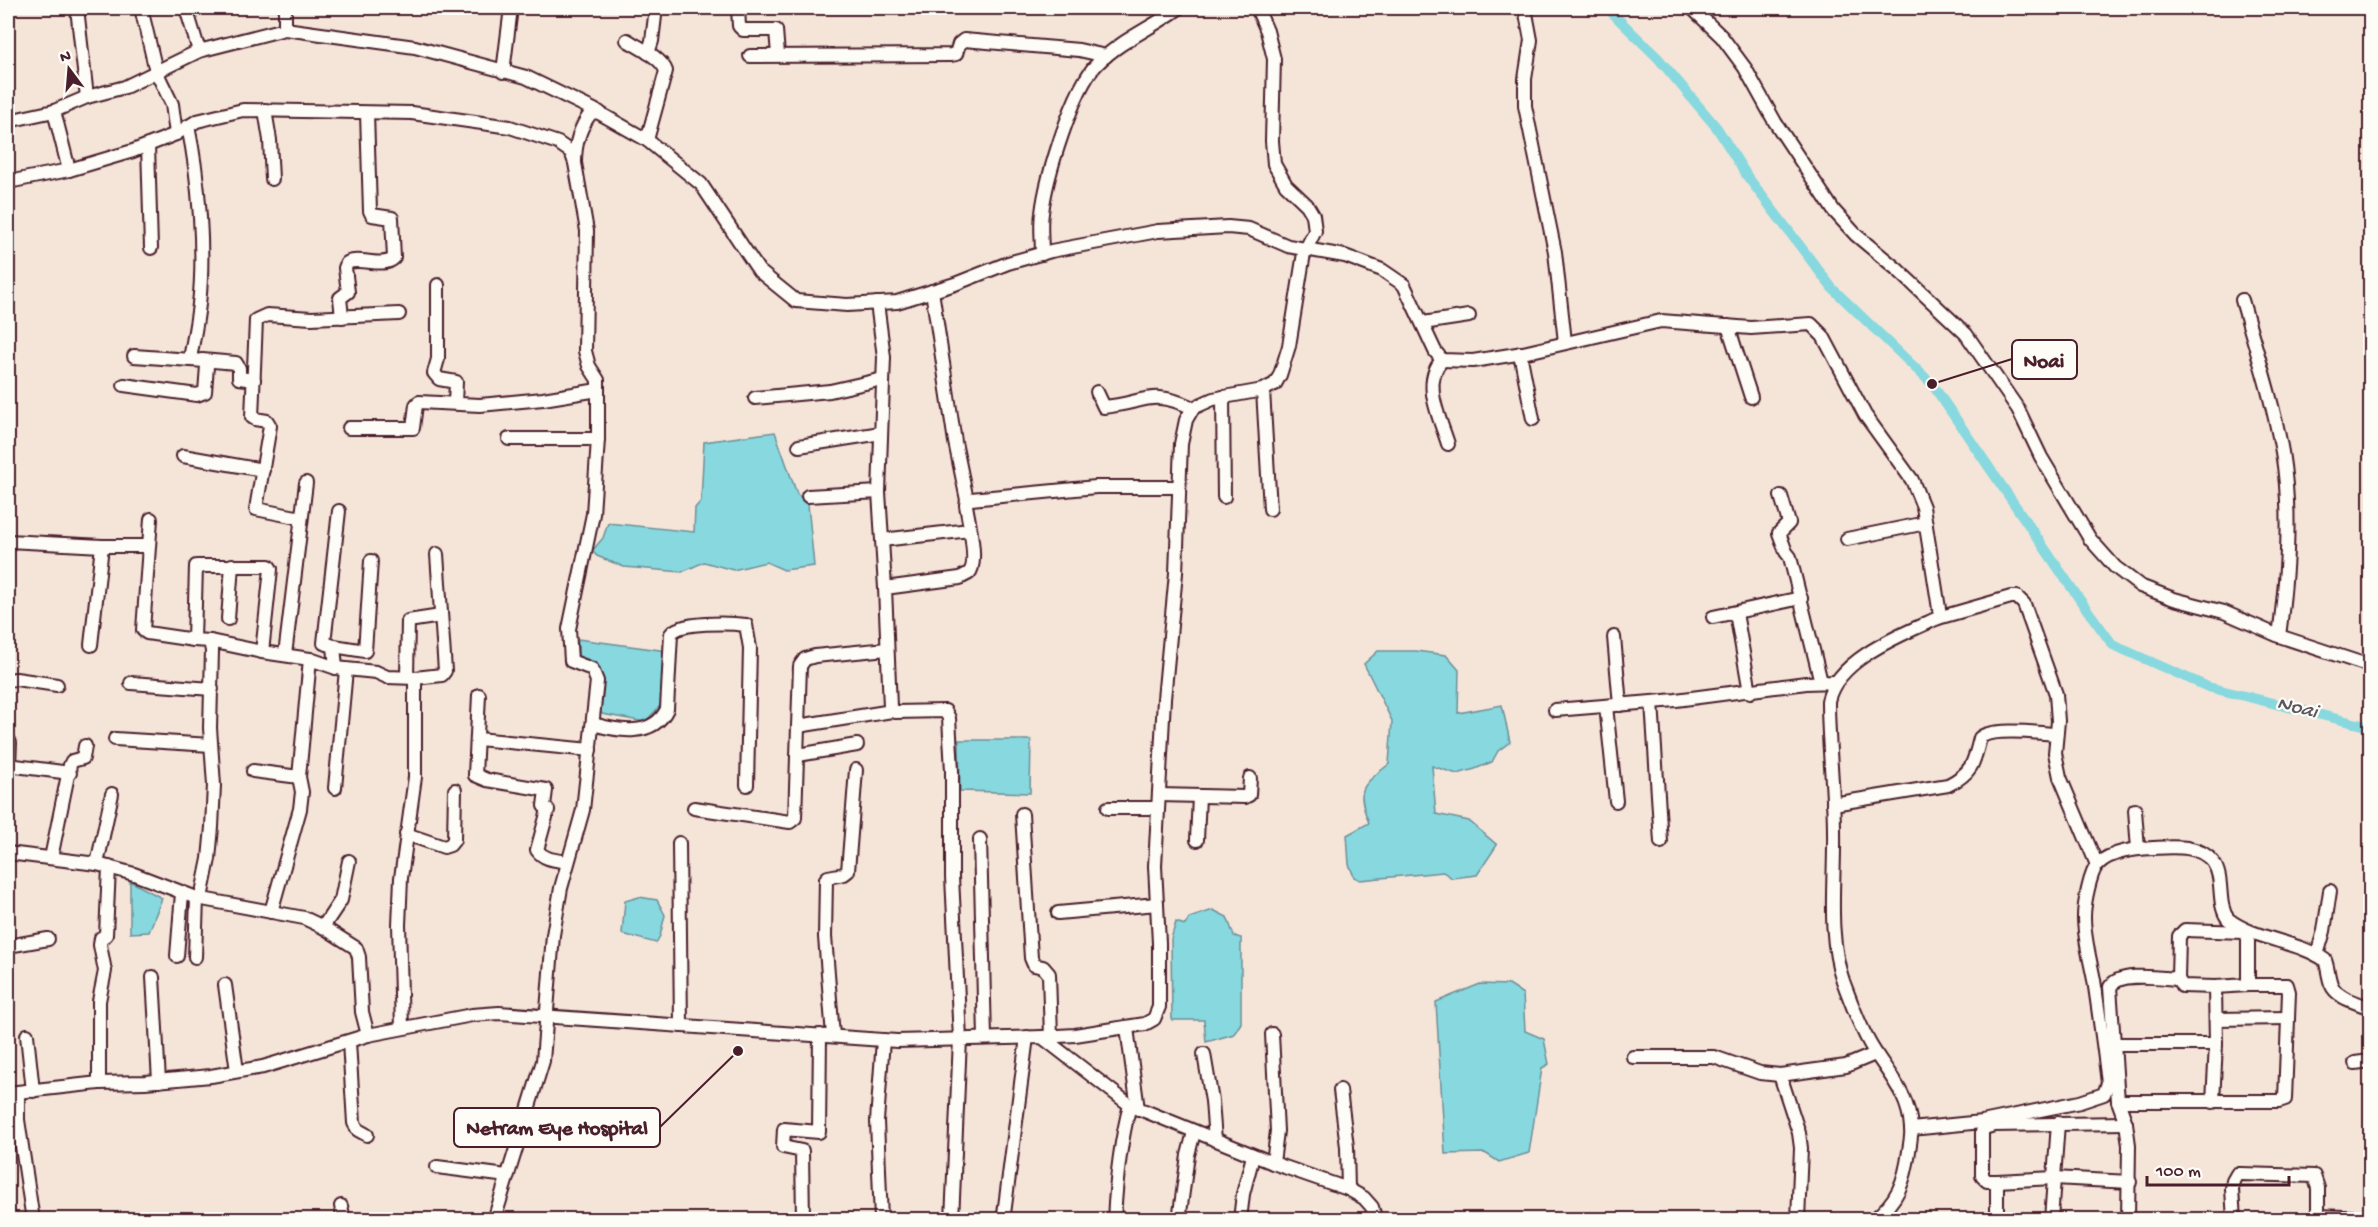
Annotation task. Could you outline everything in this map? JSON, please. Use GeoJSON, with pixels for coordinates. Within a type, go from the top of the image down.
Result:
{"type":"FeatureCollection","features":[{"type":"Feature","properties":{"kind":"street"},"geometry":{"type":"LineString","coordinates":[[77,8],[87,97]]}},
{"type":"Feature","properties":{"kind":"street"},"geometry":{"type":"LineString","coordinates":[[141,8],[156,71],[172,104],[176,134]]}},
{"type":"Feature","properties":{"kind":"street"},"geometry":{"type":"LineString","coordinates":[[186,8],[199,51]]}},
{"type":"Feature","properties":{"kind":"street"},"geometry":{"type":"LineString","coordinates":[[285,8],[285,29]]}},
{"type":"Feature","properties":{"kind":"street"},"geometry":{"type":"LineString","coordinates":[[503,72],[511,8]]}},
{"type":"Feature","properties":{"kind":"street"},"geometry":{"type":"LineString","coordinates":[[648,53],[654,33],[656,8]]}},
{"type":"Feature","properties":{"kind":"street"},"geometry":{"type":"LineString","coordinates":[[738,8],[739,26],[743,30],[776,30],[778,55]]}},
{"type":"Feature","properties":{"kind":"street"},"geometry":{"type":"LineString","coordinates":[[1042,254],[1041,214],[1051,170],[1072,105],[1094,66],[1120,44],[1179,8]]}},
{"type":"Feature","properties":{"kind":"street"},"geometry":{"type":"LineString","coordinates":[[33,1220],[13,1093],[99,1083],[159,1081],[263,1067],[368,1035],[472,1015],[499,1013],[883,1040],[1046,1037],[1127,1028],[1145,1024],[1154,1019],[1158,1014],[1159,943],[1155,866],[1164,699],[1176,573],[1181,444],[1186,420],[1193,408],[1223,397],[1263,390],[1275,384],[1289,346],[1304,253],[1315,231],[1313,215],[1307,205],[1286,185],[1274,164],[1272,141],[1274,59],[1267,31],[1257,8]]}},
{"type":"Feature","properties":{"kind":"street"},"geometry":{"type":"LineString","coordinates":[[1526,8],[1531,40],[1525,78],[1525,106],[1555,252],[1565,342]]}},
{"type":"Feature","properties":{"kind":"street"},"geometry":{"type":"LineString","coordinates":[[1692,8],[1722,37],[1745,68],[1775,122],[1834,211],[1856,235],[1898,270],[1966,334],[2018,409],[2041,457],[2090,539],[2115,567],[2140,585],[2174,599],[2224,612],[2278,636],[2370,666]]}},
{"type":"Feature","properties":{"kind":"street"},"geometry":{"type":"LineString","coordinates":[[8,122],[54,111],[87,97],[125,87],[199,51],[285,29],[415,47],[526,77],[599,112],[647,140],[702,184],[759,271],[796,301],[847,304],[897,302],[1008,263],[1042,254],[1158,231],[1228,227],[1249,230],[1288,246],[1345,256],[1382,270],[1404,285],[1435,351],[1442,360]]}},
{"type":"Feature","properties":{"kind":"street"},"geometry":{"type":"LineString","coordinates":[[627,40],[661,63],[666,71],[647,140]]}},
{"type":"Feature","properties":{"kind":"street"},"geometry":{"type":"LineString","coordinates":[[750,56],[951,55],[957,54],[959,44],[964,40],[1079,50],[1106,56]]}},
{"type":"Feature","properties":{"kind":"street"},"geometry":{"type":"LineString","coordinates":[[8,182],[69,170],[148,145],[176,134],[197,121],[243,110],[412,113],[510,128],[558,143],[571,152],[587,231],[585,351],[589,366],[598,380],[598,439],[593,514],[569,629],[571,661],[592,669],[597,681],[583,810],[561,888],[553,935],[543,1061],[494,1220]]}},
{"type":"Feature","properties":{"kind":"street"},"geometry":{"type":"LineString","coordinates":[[265,110],[270,140],[272,179]]}},
{"type":"Feature","properties":{"kind":"street"},"geometry":{"type":"LineString","coordinates":[[54,111],[69,170]]}},
{"type":"Feature","properties":{"kind":"street"},"geometry":{"type":"LineString","coordinates":[[575,163],[575,148],[586,118],[591,113],[599,112]]}},
{"type":"Feature","properties":{"kind":"street"},"geometry":{"type":"LineString","coordinates":[[342,317],[339,298],[348,292],[346,263],[353,261],[387,262],[394,258],[392,218],[372,214],[370,211],[367,113]]}},
{"type":"Feature","properties":{"kind":"street"},"geometry":{"type":"LineString","coordinates":[[188,126],[196,163],[201,259],[196,360]]}},
{"type":"Feature","properties":{"kind":"street"},"geometry":{"type":"LineString","coordinates":[[148,145],[152,248]]}},
{"type":"Feature","properties":{"kind":"street"},"geometry":{"type":"LineString","coordinates":[[438,285],[438,359],[434,373],[439,379],[456,382],[455,403]]}},
{"type":"Feature","properties":{"kind":"street"},"geometry":{"type":"LineString","coordinates":[[885,588],[960,578],[969,573],[973,565],[967,500],[955,442],[932,291]]}},
{"type":"Feature","properties":{"kind":"street"},"geometry":{"type":"LineString","coordinates":[[2242,300],[2274,413],[2282,452],[2286,489],[2287,563],[2278,636]]}},
{"type":"Feature","properties":{"kind":"street"},"geometry":{"type":"LineString","coordinates":[[877,303],[884,357],[879,492],[891,711]]}},
{"type":"Feature","properties":{"kind":"street"},"geometry":{"type":"LineString","coordinates":[[302,518],[256,509],[270,423],[252,417],[256,320],[260,317],[399,314]]}},
{"type":"Feature","properties":{"kind":"street"},"geometry":{"type":"LineString","coordinates":[[1423,323],[1469,316]]}},
{"type":"Feature","properties":{"kind":"street"},"geometry":{"type":"LineString","coordinates":[[1442,360],[1473,361],[1520,353],[1661,321],[1751,328],[1811,324],[1823,336],[1864,415],[1912,480],[1923,507],[1940,615],[1938,618]]}},
{"type":"Feature","properties":{"kind":"street"},"geometry":{"type":"LineString","coordinates":[[1728,326],[1751,397]]}},
{"type":"Feature","properties":{"kind":"street"},"geometry":{"type":"LineString","coordinates":[[1520,353],[1533,419]]}},
{"type":"Feature","properties":{"kind":"street"},"geometry":{"type":"LineString","coordinates":[[134,356],[236,363],[239,368],[239,378],[254,380]]}},
{"type":"Feature","properties":{"kind":"street"},"geometry":{"type":"LineString","coordinates":[[124,384],[203,394],[207,366],[196,360]]}},
{"type":"Feature","properties":{"kind":"street"},"geometry":{"type":"LineString","coordinates":[[1442,360],[1435,368],[1431,383],[1448,444]]}},
{"type":"Feature","properties":{"kind":"street"},"geometry":{"type":"LineString","coordinates":[[754,398],[830,391],[883,379]]}},
{"type":"Feature","properties":{"kind":"street"},"geometry":{"type":"LineString","coordinates":[[349,428],[413,428],[418,402],[480,405],[543,399],[598,390]]}},
{"type":"Feature","properties":{"kind":"street"},"geometry":{"type":"LineString","coordinates":[[1263,390],[1270,509]]}},
{"type":"Feature","properties":{"kind":"street"},"geometry":{"type":"LineString","coordinates":[[1097,392],[1104,407],[1160,397],[1170,398],[1193,408]]}},
{"type":"Feature","properties":{"kind":"street"},"geometry":{"type":"LineString","coordinates":[[1223,397],[1224,497]]}},
{"type":"Feature","properties":{"kind":"street"},"geometry":{"type":"LineString","coordinates":[[799,446],[881,432]]}},
{"type":"Feature","properties":{"kind":"street"},"geometry":{"type":"LineString","coordinates":[[509,439],[598,439]]}},
{"type":"Feature","properties":{"kind":"street"},"geometry":{"type":"LineString","coordinates":[[183,456],[262,470]]}},
{"type":"Feature","properties":{"kind":"street"},"geometry":{"type":"LineString","coordinates":[[285,656],[306,483]]}},
{"type":"Feature","properties":{"kind":"street"},"geometry":{"type":"LineString","coordinates":[[967,500],[1096,487],[1179,487]]}},
{"type":"Feature","properties":{"kind":"street"},"geometry":{"type":"LineString","coordinates":[[808,496],[879,492]]}},
{"type":"Feature","properties":{"kind":"street"},"geometry":{"type":"LineString","coordinates":[[1781,496],[1789,523],[1779,532],[1790,557],[1821,682]]}},
{"type":"Feature","properties":{"kind":"street"},"geometry":{"type":"LineString","coordinates":[[339,511],[324,643],[365,651],[371,561]]}},
{"type":"Feature","properties":{"kind":"street"},"geometry":{"type":"LineString","coordinates":[[151,519],[143,630],[147,633],[210,641],[310,659],[341,669],[376,672],[387,677],[442,675],[445,671],[437,554]]}},
{"type":"Feature","properties":{"kind":"street"},"geometry":{"type":"LineString","coordinates":[[1847,539],[1926,523]]}},
{"type":"Feature","properties":{"kind":"street"},"geometry":{"type":"LineString","coordinates":[[882,540],[970,530]]}},
{"type":"Feature","properties":{"kind":"street"},"geometry":{"type":"LineString","coordinates":[[8,541],[149,546]]}},
{"type":"Feature","properties":{"kind":"street"},"geometry":{"type":"LineString","coordinates":[[91,645],[102,546]]}},
{"type":"Feature","properties":{"kind":"street"},"geometry":{"type":"LineString","coordinates":[[228,619],[232,565]]}},
{"type":"Feature","properties":{"kind":"street"},"geometry":{"type":"LineString","coordinates":[[194,640],[196,566],[268,566],[271,569],[262,652]]}},
{"type":"Feature","properties":{"kind":"street"},"geometry":{"type":"LineString","coordinates":[[1872,1220],[1885,1211],[1902,1186],[1906,1173],[1911,1129],[1901,1090],[1875,1054],[1863,1031],[1843,980],[1838,959],[1834,925],[1833,804],[1828,701],[1835,682],[1873,650],[1938,618],[2012,597],[2021,599],[2056,694],[2058,721],[2055,753],[2060,777],[2097,865]]}},
{"type":"Feature","properties":{"kind":"street"},"geometry":{"type":"LineString","coordinates":[[1713,617],[1801,598]]}},
{"type":"Feature","properties":{"kind":"street"},"geometry":{"type":"LineString","coordinates":[[1736,613],[1750,692]]}},
{"type":"Feature","properties":{"kind":"street"},"geometry":{"type":"LineString","coordinates":[[402,1028],[399,924],[406,834],[415,777],[407,623],[411,619],[441,616]]}},
{"type":"Feature","properties":{"kind":"street"},"geometry":{"type":"LineString","coordinates":[[593,724],[623,731],[639,730],[654,725],[663,718],[667,709],[673,630],[685,625],[746,626],[750,648],[747,785]]}},
{"type":"Feature","properties":{"kind":"street"},"geometry":{"type":"LineString","coordinates":[[1614,637],[1620,705]]}},
{"type":"Feature","properties":{"kind":"street"},"geometry":{"type":"LineString","coordinates":[[195,957],[199,898],[209,859],[214,785],[211,746],[212,651],[210,641]]}},
{"type":"Feature","properties":{"kind":"street"},"geometry":{"type":"LineString","coordinates":[[334,646],[341,669],[335,788]]}},
{"type":"Feature","properties":{"kind":"street"},"geometry":{"type":"LineString","coordinates":[[694,808],[790,822],[796,814],[800,666],[805,659],[815,656],[886,649]]}},
{"type":"Feature","properties":{"kind":"street"},"geometry":{"type":"LineString","coordinates":[[271,912],[300,809],[302,792],[299,777],[310,659]]}},
{"type":"Feature","properties":{"kind":"street"},"geometry":{"type":"LineString","coordinates":[[8,680],[16,679],[57,685]]}},
{"type":"Feature","properties":{"kind":"street"},"geometry":{"type":"LineString","coordinates":[[1555,710],[1835,682]]}},
{"type":"Feature","properties":{"kind":"street"},"geometry":{"type":"LineString","coordinates":[[131,683],[212,689]]}},
{"type":"Feature","properties":{"kind":"street"},"geometry":{"type":"LineString","coordinates":[[479,695],[475,775],[487,780],[546,790],[544,806],[548,810],[537,850],[548,858],[568,862]]}},
{"type":"Feature","properties":{"kind":"street"},"geometry":{"type":"LineString","coordinates":[[1652,702],[1661,842]]}},
{"type":"Feature","properties":{"kind":"street"},"geometry":{"type":"LineString","coordinates":[[1606,706],[1616,801]]}},
{"type":"Feature","properties":{"kind":"street"},"geometry":{"type":"LineString","coordinates":[[798,726],[891,711],[945,711],[950,718],[952,877],[960,1040],[952,1220]]}},
{"type":"Feature","properties":{"kind":"street"},"geometry":{"type":"LineString","coordinates":[[1833,804],[1948,784],[1960,779],[1971,769],[1980,738],[1984,734],[1995,732],[2055,734]]}},
{"type":"Feature","properties":{"kind":"street"},"geometry":{"type":"LineString","coordinates":[[8,739],[10,743],[8,765],[70,773]]}},
{"type":"Feature","properties":{"kind":"street"},"geometry":{"type":"LineString","coordinates":[[115,739],[211,746]]}},
{"type":"Feature","properties":{"kind":"street"},"geometry":{"type":"LineString","coordinates":[[478,739],[590,750]]}},
{"type":"Feature","properties":{"kind":"street"},"geometry":{"type":"LineString","coordinates":[[798,755],[857,745]]}},
{"type":"Feature","properties":{"kind":"street"},"geometry":{"type":"LineString","coordinates":[[51,858],[72,761],[83,758],[85,746]]}},
{"type":"Feature","properties":{"kind":"street"},"geometry":{"type":"LineString","coordinates":[[803,1220],[802,1151],[783,1147],[784,1129],[819,1132],[826,1035],[826,879],[848,871],[856,770]]}},
{"type":"Feature","properties":{"kind":"street"},"geometry":{"type":"LineString","coordinates":[[253,771],[299,777]]}},
{"type":"Feature","properties":{"kind":"street"},"geometry":{"type":"LineString","coordinates":[[1159,795],[1245,797],[1250,795],[1250,778]]}},
{"type":"Feature","properties":{"kind":"street"},"geometry":{"type":"LineString","coordinates":[[406,834],[444,847],[450,845],[454,840],[455,790]]}},
{"type":"Feature","properties":{"kind":"street"},"geometry":{"type":"LineString","coordinates":[[99,1083],[99,1001],[105,971],[99,945],[101,938],[106,935],[103,866],[112,794]]}},
{"type":"Feature","properties":{"kind":"street"},"geometry":{"type":"LineString","coordinates":[[1197,840],[1199,796]]}},
{"type":"Feature","properties":{"kind":"street"},"geometry":{"type":"LineString","coordinates":[[1108,808],[1158,808]]}},
{"type":"Feature","properties":{"kind":"street"},"geometry":{"type":"LineString","coordinates":[[2135,810],[2138,849]]}},
{"type":"Feature","properties":{"kind":"street"},"geometry":{"type":"LineString","coordinates":[[1022,814],[1031,957],[1034,964],[1043,967],[1049,974],[1046,1037]]}},
{"type":"Feature","properties":{"kind":"street"},"geometry":{"type":"LineString","coordinates":[[980,839],[985,1038]]}},
{"type":"Feature","properties":{"kind":"street"},"geometry":{"type":"LineString","coordinates":[[679,843],[681,1026]]}},
{"type":"Feature","properties":{"kind":"street"},"geometry":{"type":"LineString","coordinates":[[1911,1129],[1982,1122],[2034,1112],[2099,1097],[2107,1090],[2103,1036],[2084,916],[2090,882],[2097,865],[2111,856],[2138,849],[2192,849],[2205,855],[2213,862],[2219,876],[2223,906],[2228,919],[2279,943],[2317,955],[2325,960],[2330,983],[2335,991],[2341,996],[2370,1008]]}},
{"type":"Feature","properties":{"kind":"street"},"geometry":{"type":"LineString","coordinates":[[8,853],[103,866],[134,874],[199,898],[304,918],[323,927],[356,948],[359,957],[362,1012],[368,1035]]}},
{"type":"Feature","properties":{"kind":"street"},"geometry":{"type":"LineString","coordinates":[[323,927],[341,900],[349,861]]}},
{"type":"Feature","properties":{"kind":"street"},"geometry":{"type":"LineString","coordinates":[[2317,955],[2323,938],[2330,891]]}},
{"type":"Feature","properties":{"kind":"street"},"geometry":{"type":"LineString","coordinates":[[177,956],[182,893]]}},
{"type":"Feature","properties":{"kind":"street"},"geometry":{"type":"LineString","coordinates":[[1058,913],[1157,904]]}},
{"type":"Feature","properties":{"kind":"street"},"geometry":{"type":"LineString","coordinates":[[2118,1101],[2213,1102],[2285,1099],[2287,985],[2185,987],[2178,979],[2179,936],[2182,932],[2191,930],[2244,932],[2248,938],[2248,985]]}},
{"type":"Feature","properties":{"kind":"street"},"geometry":{"type":"LineString","coordinates":[[8,946],[48,939]]}},
{"type":"Feature","properties":{"kind":"street"},"geometry":{"type":"LineString","coordinates":[[153,977],[159,1081]]}},
{"type":"Feature","properties":{"kind":"street"},"geometry":{"type":"LineString","coordinates":[[2128,1220],[2129,1145],[2126,1123],[2118,1101],[2110,996],[2113,982],[2124,977],[2178,979]]}},
{"type":"Feature","properties":{"kind":"street"},"geometry":{"type":"LineString","coordinates":[[225,985],[237,1071]]}},
{"type":"Feature","properties":{"kind":"street"},"geometry":{"type":"LineString","coordinates":[[2213,1102],[2216,1044],[2215,987]]}},
{"type":"Feature","properties":{"kind":"street"},"geometry":{"type":"LineString","coordinates":[[2216,1019],[2288,1018]]}},
{"type":"Feature","properties":{"kind":"street"},"geometry":{"type":"LineString","coordinates":[[1114,1220],[1123,1132],[1134,1107],[1127,1028]]}},
{"type":"Feature","properties":{"kind":"street"},"geometry":{"type":"LineString","coordinates":[[1272,1034],[1277,1131],[1273,1163]]}},
{"type":"Feature","properties":{"kind":"street"},"geometry":{"type":"LineString","coordinates":[[27,1035],[33,1091]]}},
{"type":"Feature","properties":{"kind":"street"},"geometry":{"type":"LineString","coordinates":[[1004,1214],[1027,1037]]}},
{"type":"Feature","properties":{"kind":"street"},"geometry":{"type":"LineString","coordinates":[[1046,1037],[1134,1107],[1273,1163],[1348,1189],[1364,1198],[1372,1207],[1376,1220]]}},
{"type":"Feature","properties":{"kind":"street"},"geometry":{"type":"LineString","coordinates":[[881,1220],[877,1121],[883,1040]]}},
{"type":"Feature","properties":{"kind":"street"},"geometry":{"type":"LineString","coordinates":[[349,1042],[354,1123],[357,1130],[367,1135]]}},
{"type":"Feature","properties":{"kind":"street"},"geometry":{"type":"LineString","coordinates":[[2113,1044],[2216,1044]]}},
{"type":"Feature","properties":{"kind":"street"},"geometry":{"type":"LineString","coordinates":[[1204,1054],[1212,1101],[1215,1140]]}},
{"type":"Feature","properties":{"kind":"street"},"geometry":{"type":"LineString","coordinates":[[1633,1057],[1714,1057],[1760,1073],[1780,1075],[1846,1066],[1875,1054]]}},
{"type":"Feature","properties":{"kind":"street"},"geometry":{"type":"LineString","coordinates":[[2355,1063],[2370,1061]]}},
{"type":"Feature","properties":{"kind":"street"},"geometry":{"type":"LineString","coordinates":[[1780,1075],[1799,1133],[1801,1148],[1798,1220]]}},
{"type":"Feature","properties":{"kind":"street"},"geometry":{"type":"LineString","coordinates":[[1340,1090],[1347,1147],[1348,1189]]}},
{"type":"Feature","properties":{"kind":"street"},"geometry":{"type":"LineString","coordinates":[[2051,1220],[2058,1123]]}},
{"type":"Feature","properties":{"kind":"street"},"geometry":{"type":"LineString","coordinates":[[2126,1123],[1994,1125],[1984,1128],[1982,1132],[1982,1176],[1987,1181],[2054,1178],[2130,1182]]}},
{"type":"Feature","properties":{"kind":"street"},"geometry":{"type":"LineString","coordinates":[[1179,1220],[1188,1155],[1194,1132]]}},
{"type":"Feature","properties":{"kind":"street"},"geometry":{"type":"LineString","coordinates":[[1240,1220],[1243,1194],[1253,1155]]}},
{"type":"Feature","properties":{"kind":"street"},"geometry":{"type":"LineString","coordinates":[[437,1167],[507,1176]]}},
{"type":"Feature","properties":{"kind":"street"},"geometry":{"type":"LineString","coordinates":[[2234,1220],[2232,1189],[2233,1180],[2237,1174],[2314,1176],[2318,1188],[2316,1218],[2370,1218]]}},
{"type":"Feature","properties":{"kind":"street"},"geometry":{"type":"LineString","coordinates":[[1997,1181],[1997,1220]]}},
{"type":"Feature","properties":{"kind":"street"},"geometry":{"type":"LineString","coordinates":[[341,1206],[344,1220]]}},
{"type":"Feature","properties":{"kind":"water"},"geometry":{"type":"Polygon","coordinates":[[[775,432],[797,494],[808,504],[814,566],[784,570],[766,562],[733,570],[704,562],[682,572],[624,567],[597,556],[592,551],[603,538],[608,523],[694,532],[695,508],[701,501],[704,442],[775,432]]]}},
{"type":"Feature","properties":{"kind":"water"},"geometry":{"type":"Polygon","coordinates":[[[578,639],[667,651],[660,706],[645,722],[602,714],[593,703],[593,672],[581,666],[578,639]]]}},
{"type":"Feature","properties":{"kind":"water"},"geometry":{"type":"Polygon","coordinates":[[[1378,651],[1416,651],[1446,655],[1459,670],[1458,713],[1502,705],[1510,742],[1498,751],[1492,762],[1457,774],[1432,766],[1436,814],[1469,821],[1497,845],[1477,875],[1452,878],[1443,872],[1360,880],[1354,877],[1349,864],[1347,835],[1369,823],[1362,802],[1364,789],[1367,783],[1389,764],[1392,721],[1364,664],[1378,651]]]}},
{"type":"Feature","properties":{"kind":"water"},"geometry":{"type":"Polygon","coordinates":[[[959,740],[1031,740],[1030,793],[960,791],[959,740]]]}},
{"type":"Feature","properties":{"kind":"water"},"geometry":{"type":"Polygon","coordinates":[[[130,881],[162,898],[149,932],[130,933],[130,881]]]}},
{"type":"Feature","properties":{"kind":"water"},"geometry":{"type":"Polygon","coordinates":[[[639,897],[657,900],[665,915],[656,943],[622,934],[625,901],[639,897]]]}},
{"type":"Feature","properties":{"kind":"water"},"geometry":{"type":"Polygon","coordinates":[[[1213,910],[1227,917],[1234,936],[1241,938],[1241,1023],[1234,1034],[1206,1042],[1204,1020],[1172,1020],[1171,939],[1176,922],[1185,925],[1189,918],[1213,910]]]}},
{"type":"Feature","properties":{"kind":"water"},"geometry":{"type":"Polygon","coordinates":[[[1480,984],[1509,985],[1523,994],[1525,1031],[1544,1039],[1549,1064],[1542,1068],[1529,1153],[1499,1162],[1485,1153],[1445,1154],[1436,1002],[1480,984]]]}},
{"type":"Feature","properties":{"kind":"waterway","name":"Noai"},"geometry":{"type":"LineString","coordinates":[[1607,8],[1658,58],[1717,128],[1747,176],[1832,288],[1932,384],[2113,645],[2208,687],[2370,727]]}},
{"type":"Feature","properties":{"kind":"place","name":"Noai"},"geometry":{"type":"Point","coordinates":[1932,384]}},
{"type":"Feature","properties":{"kind":"place","name":"Netram Eye Hospital"},"geometry":{"type":"Point","coordinates":[738,1051]}}]}
